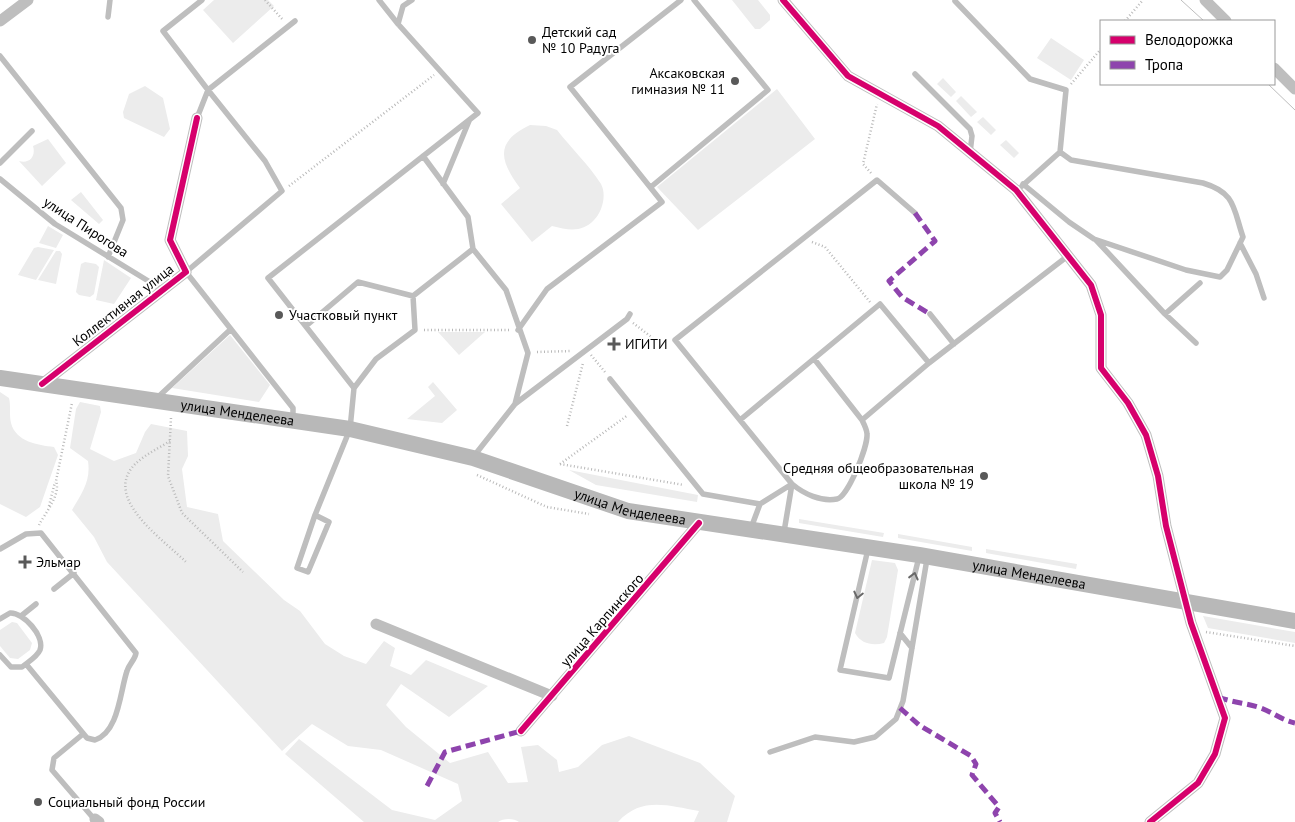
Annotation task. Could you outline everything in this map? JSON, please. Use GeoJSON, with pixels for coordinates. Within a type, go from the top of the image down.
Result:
{"type":"FeatureCollection","features":[{"type":"Feature","properties":{"kind":"main road","name":"улица Менделеева"},"geometry":{"type":"LineString","coordinates":[[0,378],[350,429],[473,458],[628,512],[869,547],[1295,621]]}},
{"type":"Feature","properties":{"kind":"street"},"geometry":{"type":"LineString","coordinates":[[0,21],[28,0]]}},
{"type":"Feature","properties":{"kind":"street"},"geometry":{"type":"LineString","coordinates":[[783,0],[848,76],[938,126],[970,153],[1020,187],[1091,285],[1100,315],[1101,368],[1128,403],[1146,436],[1158,476],[1166,526],[1185,602],[1225,718],[1215,754],[1198,783],[1150,822]]}},
{"type":"Feature","properties":{"kind":"street"},"geometry":{"type":"LineString","coordinates":[[1205,0],[1225,20]]}},
{"type":"Feature","properties":{"kind":"street"},"geometry":{"type":"LineString","coordinates":[[1275,69],[1295,89]]}},
{"type":"Feature","properties":{"kind":"street","name":"Коллективная улица"},"geometry":{"type":"LineString","coordinates":[[42,384],[186,272],[170,240],[197,118]]}},
{"type":"Feature","properties":{"kind":"street","name":"улица Карпинского"},"geometry":{"type":"LineString","coordinates":[[521,732],[700,523]]}},
{"type":"Feature","properties":{"kind":"street"},"geometry":{"type":"LineString","coordinates":[[376,624],[552,696]]}},
{"type":"Feature","properties":{"kind":"lane"},"geometry":{"type":"LineString","coordinates":[[108,17],[110,0]]}},
{"type":"Feature","properties":{"kind":"lane"},"geometry":{"type":"LineString","coordinates":[[202,0],[163,31],[265,161],[282,191],[186,272],[293,408],[293,420]]}},
{"type":"Feature","properties":{"kind":"lane"},"geometry":{"type":"LineString","coordinates":[[354,388],[268,278],[478,113],[398,24],[379,0]]}},
{"type":"Feature","properties":{"kind":"lane"},"geometry":{"type":"LineString","coordinates":[[398,24],[403,6],[412,0]]}},
{"type":"Feature","properties":{"kind":"lane"},"geometry":{"type":"LineString","coordinates":[[518,330],[547,289],[662,202],[652,186],[570,87],[681,0]]}},
{"type":"Feature","properties":{"kind":"lane"},"geometry":{"type":"LineString","coordinates":[[652,186],[768,90],[694,0]]}},
{"type":"Feature","properties":{"kind":"lane"},"geometry":{"type":"LineString","coordinates":[[955,2],[1030,79],[1066,90],[1060,152],[1020,187],[1094,239],[1196,344]]}},
{"type":"Feature","properties":{"kind":"lane"},"geometry":{"type":"LineString","coordinates":[[197,118],[208,90],[295,21]]}},
{"type":"Feature","properties":{"kind":"lane"},"geometry":{"type":"LineString","coordinates":[[0,56],[121,208],[123,220],[108,257]]}},
{"type":"Feature","properties":{"kind":"lane"},"geometry":{"type":"LineString","coordinates":[[915,74],[970,129],[972,136],[970,153]]}},
{"type":"Feature","properties":{"kind":"lane"},"geometry":{"type":"LineString","coordinates":[[443,184],[470,120]]}},
{"type":"Feature","properties":{"kind":"lane"},"geometry":{"type":"LineString","coordinates":[[0,163],[32,131]]}},
{"type":"Feature","properties":{"kind":"lane"},"geometry":{"type":"LineString","coordinates":[[1060,152],[1071,160],[1216,187],[1229,196],[1243,237],[1227,270],[1220,277],[1186,270],[1094,239]]}},
{"type":"Feature","properties":{"kind":"lane"},"geometry":{"type":"LineString","coordinates":[[423,156],[468,217],[473,249],[506,290],[518,330],[528,352],[515,404]]}},
{"type":"Feature","properties":{"kind":"lane","name":"улица Пирогова"},"geometry":{"type":"LineString","coordinates":[[0,180],[48,219],[162,290]]}},
{"type":"Feature","properties":{"kind":"lane"},"geometry":{"type":"LineString","coordinates":[[815,360],[862,420],[867,434],[858,466],[846,494],[838,499],[805,495],[792,484],[675,340],[877,180],[915,213]]}},
{"type":"Feature","properties":{"kind":"lane"},"geometry":{"type":"LineString","coordinates":[[1240,243],[1256,274],[1264,298]]}},
{"type":"Feature","properties":{"kind":"lane"},"geometry":{"type":"LineString","coordinates":[[413,296],[473,249]]}},
{"type":"Feature","properties":{"kind":"lane"},"geometry":{"type":"LineString","coordinates":[[862,420],[929,363],[1069,255]]}},
{"type":"Feature","properties":{"kind":"lane"},"geometry":{"type":"LineString","coordinates":[[306,326],[358,282],[413,296]]}},
{"type":"Feature","properties":{"kind":"lane"},"geometry":{"type":"LineString","coordinates":[[1165,314],[1200,284]]}},
{"type":"Feature","properties":{"kind":"lane"},"geometry":{"type":"LineString","coordinates":[[315,515],[329,522],[308,572],[297,568],[315,515],[350,429],[354,388],[376,359],[415,330],[413,296]]}},
{"type":"Feature","properties":{"kind":"lane"},"geometry":{"type":"LineString","coordinates":[[740,420],[815,360],[880,304],[929,363]]}},
{"type":"Feature","properties":{"kind":"lane"},"geometry":{"type":"LineString","coordinates":[[930,314],[954,344]]}},
{"type":"Feature","properties":{"kind":"lane"},"geometry":{"type":"LineString","coordinates":[[473,458],[515,404],[629,316]]}},
{"type":"Feature","properties":{"kind":"lane"},"geometry":{"type":"LineString","coordinates":[[155,400],[231,329]]}},
{"type":"Feature","properties":{"kind":"lane"},"geometry":{"type":"LineString","coordinates":[[610,379],[703,494],[760,504]]}},
{"type":"Feature","properties":{"kind":"lane"},"geometry":{"type":"LineString","coordinates":[[750,530],[760,504],[792,484]]}},
{"type":"Feature","properties":{"kind":"lane"},"geometry":{"type":"LineString","coordinates":[[783,535],[792,484]]}},
{"type":"Feature","properties":{"kind":"lane"},"geometry":{"type":"LineString","coordinates":[[0,549],[26,534],[41,533],[136,653],[127,670],[109,729],[95,740],[89,739],[83,734],[26,664]]}},
{"type":"Feature","properties":{"kind":"lane"},"geometry":{"type":"LineString","coordinates":[[869,547],[840,670],[890,678],[900,633],[923,556]]}},
{"type":"Feature","properties":{"kind":"lane"},"geometry":{"type":"LineString","coordinates":[[770,752],[815,736],[854,742],[876,737],[896,720],[903,701],[912,648],[923,556]]}},
{"type":"Feature","properties":{"kind":"lane"},"geometry":{"type":"LineString","coordinates":[[54,589],[74,573]]}},
{"type":"Feature","properties":{"kind":"lane"},"geometry":{"type":"LineString","coordinates":[[21,616],[36,604]]}},
{"type":"Feature","properties":{"kind":"lane"},"geometry":{"type":"LineString","coordinates":[[0,619],[10,612],[21,616],[41,643],[38,654],[26,664],[15,668],[1,659]]}},
{"type":"Feature","properties":{"kind":"lane"},"geometry":{"type":"LineString","coordinates":[[900,633],[912,648]]}},
{"type":"Feature","properties":{"kind":"lane"},"geometry":{"type":"LineString","coordinates":[[83,734],[54,758],[52,770],[96,821]]}},
{"type":"Feature","properties":{"kind":"path"},"geometry":{"type":"LineString","coordinates":[[265,0],[289,26]]}},
{"type":"Feature","properties":{"kind":"path"},"geometry":{"type":"LineString","coordinates":[[1126,20],[1143,0]]}},
{"type":"Feature","properties":{"kind":"path"},"geometry":{"type":"LineString","coordinates":[[1066,90],[1100,50]]}},
{"type":"Feature","properties":{"kind":"path"},"geometry":{"type":"LineString","coordinates":[[282,191],[440,70]]}},
{"type":"Feature","properties":{"kind":"path"},"geometry":{"type":"LineString","coordinates":[[877,180],[863,164],[879,94]]}},
{"type":"Feature","properties":{"kind":"path"},"geometry":{"type":"LineString","coordinates":[[804,238],[825,247],[866,297]]}},
{"type":"Feature","properties":{"kind":"path"},"geometry":{"type":"LineString","coordinates":[[629,316],[658,342],[675,340]]}},
{"type":"Feature","properties":{"kind":"path"},"geometry":{"type":"LineString","coordinates":[[415,330],[518,330]]}},
{"type":"Feature","properties":{"kind":"path"},"geometry":{"type":"LineString","coordinates":[[528,352],[587,350]]}},
{"type":"Feature","properties":{"kind":"path"},"geometry":{"type":"LineString","coordinates":[[587,350],[610,379]]}},
{"type":"Feature","properties":{"kind":"path"},"geometry":{"type":"LineString","coordinates":[[567,426],[587,350]]}},
{"type":"Feature","properties":{"kind":"path"},"geometry":{"type":"LineString","coordinates":[[35,532],[49,506],[53,503],[58,485],[56,481],[73,396]]}},
{"type":"Feature","properties":{"kind":"path"},"geometry":{"type":"LineString","coordinates":[[172,403],[168,476],[182,513],[243,572]]}},
{"type":"Feature","properties":{"kind":"path"},"geometry":{"type":"LineString","coordinates":[[636,410],[560,464],[699,488]]}},
{"type":"Feature","properties":{"kind":"path"},"geometry":{"type":"LineString","coordinates":[[170,442],[142,458],[128,474],[124,492],[134,513],[186,562]]}},
{"type":"Feature","properties":{"kind":"shaded area"},"geometry":{"type":"Polygon","coordinates":[[[214,0],[268,0],[274,6],[233,43],[203,10],[214,0]]]}},
{"type":"Feature","properties":{"kind":"shaded area"},"geometry":{"type":"Polygon","coordinates":[[[732,0],[758,0],[770,15],[770,20],[760,29],[755,29],[732,0]]]}},
{"type":"Feature","properties":{"kind":"shaded area"},"geometry":{"type":"Polygon","coordinates":[[[1051,38],[1084,60],[1071,80],[1037,58],[1051,38]]]}},
{"type":"Feature","properties":{"kind":"shaded area"},"geometry":{"type":"Polygon","coordinates":[[[943,78],[956,92],[951,97],[937,84],[943,78]]]}},
{"type":"Feature","properties":{"kind":"shaded area"},"geometry":{"type":"Polygon","coordinates":[[[145,86],[163,98],[170,129],[164,137],[124,118],[123,112],[129,94],[145,86]]]}},
{"type":"Feature","properties":{"kind":"shaded area"},"geometry":{"type":"Polygon","coordinates":[[[777,89],[815,139],[698,230],[657,187],[777,89]]]}},
{"type":"Feature","properties":{"kind":"shaded area"},"geometry":{"type":"Polygon","coordinates":[[[961,96],[977,112],[971,117],[956,101],[961,96]]]}},
{"type":"Feature","properties":{"kind":"shaded area"},"geometry":{"type":"Polygon","coordinates":[[[983,117],[996,130],[991,135],[977,122],[983,117]]]}},
{"type":"Feature","properties":{"kind":"shaded area"},"geometry":{"type":"Polygon","coordinates":[[[530,125],[546,126],[557,130],[596,177],[604,193],[599,213],[585,227],[580,229],[564,229],[552,226],[532,242],[501,204],[520,188],[505,161],[506,145],[510,138],[518,131],[530,125]]]}},
{"type":"Feature","properties":{"kind":"shaded area"},"geometry":{"type":"Polygon","coordinates":[[[48,139],[66,163],[42,186],[19,161],[29,160],[34,153],[33,146],[48,139]]]}},
{"type":"Feature","properties":{"kind":"shaded area"},"geometry":{"type":"Polygon","coordinates":[[[1006,140],[1019,153],[1014,158],[1000,145],[1006,140]]]}},
{"type":"Feature","properties":{"kind":"shaded area"},"geometry":{"type":"Polygon","coordinates":[[[81,192],[103,220],[99,224],[71,200],[81,192]]]}},
{"type":"Feature","properties":{"kind":"shaded area"},"geometry":{"type":"Polygon","coordinates":[[[48,226],[63,235],[56,248],[39,243],[48,226]]]}},
{"type":"Feature","properties":{"kind":"shaded area"},"geometry":{"type":"Polygon","coordinates":[[[34,248],[54,250],[36,280],[18,275],[34,248]]]}},
{"type":"Feature","properties":{"kind":"shaded area"},"geometry":{"type":"Polygon","coordinates":[[[56,251],[60,251],[62,254],[56,284],[38,280],[56,251]]]}},
{"type":"Feature","properties":{"kind":"shaded area"},"geometry":{"type":"Polygon","coordinates":[[[104,260],[131,278],[114,304],[96,300],[104,260]]]}},
{"type":"Feature","properties":{"kind":"shaded area"},"geometry":{"type":"Polygon","coordinates":[[[85,262],[96,264],[99,267],[94,294],[90,297],[79,295],[76,292],[81,264],[85,262]]]}},
{"type":"Feature","properties":{"kind":"shaded area"},"geometry":{"type":"Polygon","coordinates":[[[438,332],[485,332],[459,355],[438,332]]]}},
{"type":"Feature","properties":{"kind":"shaded area"},"geometry":{"type":"Polygon","coordinates":[[[230,335],[270,385],[259,402],[172,388],[230,335]]]}},
{"type":"Feature","properties":{"kind":"shaded area"},"geometry":{"type":"Polygon","coordinates":[[[433,382],[457,410],[442,423],[407,419],[435,396],[428,387],[433,382]]]}},
{"type":"Feature","properties":{"kind":"shaded area"},"geometry":{"type":"Polygon","coordinates":[[[0,392],[9,398],[11,423],[18,434],[28,441],[54,447],[58,455],[40,507],[26,517],[0,504],[0,392]]]}},
{"type":"Feature","properties":{"kind":"shaded area"},"geometry":{"type":"Polygon","coordinates":[[[80,402],[100,406],[101,412],[90,449],[114,461],[136,453],[145,432],[151,424],[187,431],[188,456],[182,469],[187,507],[218,514],[223,541],[284,600],[300,611],[325,644],[344,656],[366,664],[384,641],[395,648],[390,666],[411,675],[426,660],[488,686],[449,717],[401,684],[386,705],[406,727],[450,763],[488,752],[508,783],[528,782],[521,747],[538,745],[557,760],[559,772],[578,767],[602,745],[629,736],[700,763],[735,796],[727,822],[694,822],[699,811],[656,805],[636,809],[618,822],[519,822],[508,819],[498,822],[364,822],[285,754],[299,739],[392,810],[435,820],[462,801],[458,784],[381,750],[348,746],[312,724],[282,751],[107,562],[94,537],[72,510],[85,487],[89,468],[88,461],[70,448],[76,409],[80,402]]]}},
{"type":"Feature","properties":{"kind":"shaded area"},"geometry":{"type":"Polygon","coordinates":[[[569,470],[698,495],[697,502],[596,485],[569,470]]]}},
{"type":"Feature","properties":{"kind":"shaded area"},"geometry":{"type":"Polygon","coordinates":[[[799,519],[884,533],[883,537],[799,523],[799,519]]]}},
{"type":"Feature","properties":{"kind":"shaded area"},"geometry":{"type":"Polygon","coordinates":[[[898,534],[972,547],[972,551],[898,538],[898,534]]]}},
{"type":"Feature","properties":{"kind":"shaded area"},"geometry":{"type":"Polygon","coordinates":[[[986,549],[1077,564],[1076,569],[986,553],[986,549]]]}},
{"type":"Feature","properties":{"kind":"shaded area"},"geometry":{"type":"Polygon","coordinates":[[[872,560],[895,563],[898,570],[887,637],[884,643],[876,644],[864,642],[855,633],[872,560]]]}},
{"type":"Feature","properties":{"kind":"shaded area"},"geometry":{"type":"Polygon","coordinates":[[[1203,616],[1295,632],[1295,643],[1208,628],[1203,616]]]}},
{"type":"Feature","properties":{"kind":"shaded area"},"geometry":{"type":"Polygon","coordinates":[[[12,622],[17,623],[32,643],[30,650],[18,659],[10,658],[0,646],[0,630],[12,622]]]}},
{"type":"Feature","properties":{"kind":"tram line"},"geometry":{"type":"LineString","coordinates":[[1181,0],[1203,20]]}},
{"type":"Feature","properties":{"kind":"tram line"},"geometry":{"type":"LineString","coordinates":[[1269,85],[1295,110]]}},
{"type":"Feature","properties":{"kind":"marked path"},"geometry":{"type":"LineString","coordinates":[[915,213],[935,241],[889,281],[902,297],[930,314]]}},
{"type":"Feature","properties":{"kind":"marked path"},"geometry":{"type":"LineString","coordinates":[[1218,697],[1258,707],[1295,723]]}},
{"type":"Feature","properties":{"kind":"marked path"},"geometry":{"type":"LineString","coordinates":[[900,708],[919,725],[971,756],[976,764],[972,775],[999,807],[995,813],[1000,822]]}},
{"type":"Feature","properties":{"kind":"marked path"},"geometry":{"type":"LineString","coordinates":[[427,786],[445,752],[521,731]]}},
{"type":"Feature","properties":{"kind":"cycle path"},"geometry":{"type":"LineString","coordinates":[[783,0],[848,76],[938,126],[1016,190],[1091,285],[1101,315],[1101,368],[1128,403],[1146,435],[1158,476],[1166,526],[1191,623],[1225,718],[1215,754],[1198,783],[1150,822]]}},
{"type":"Feature","properties":{"kind":"cycle path"},"geometry":{"type":"LineString","coordinates":[[42,384],[186,272],[170,240],[197,118]]}},
{"type":"Feature","properties":{"kind":"cycle path"},"geometry":{"type":"LineString","coordinates":[[521,731],[699,523]]}},
{"type":"Feature","properties":{"kind":"place","name":"Детский сад № 10 Радуга"},"geometry":{"type":"Point","coordinates":[532,40]}},
{"type":"Feature","properties":{"kind":"place","name":"Аксаковская гимназия № 11"},"geometry":{"type":"Point","coordinates":[735,81]}},
{"type":"Feature","properties":{"kind":"place","name":"Участковый пункт"},"geometry":{"type":"Point","coordinates":[279,315]}},
{"type":"Feature","properties":{"kind":"place","name":"ИГИТИ"},"geometry":{"type":"Point","coordinates":[614,344]}},
{"type":"Feature","properties":{"kind":"place","name":"Средняя общеобразовательная школа № 19"},"geometry":{"type":"Point","coordinates":[984,476]}},
{"type":"Feature","properties":{"kind":"place","name":"Эльмар"},"geometry":{"type":"Point","coordinates":[25,562]}},
{"type":"Feature","properties":{"kind":"place","name":"Социальный фонд России"},"geometry":{"type":"Point","coordinates":[38,802]}}]}
